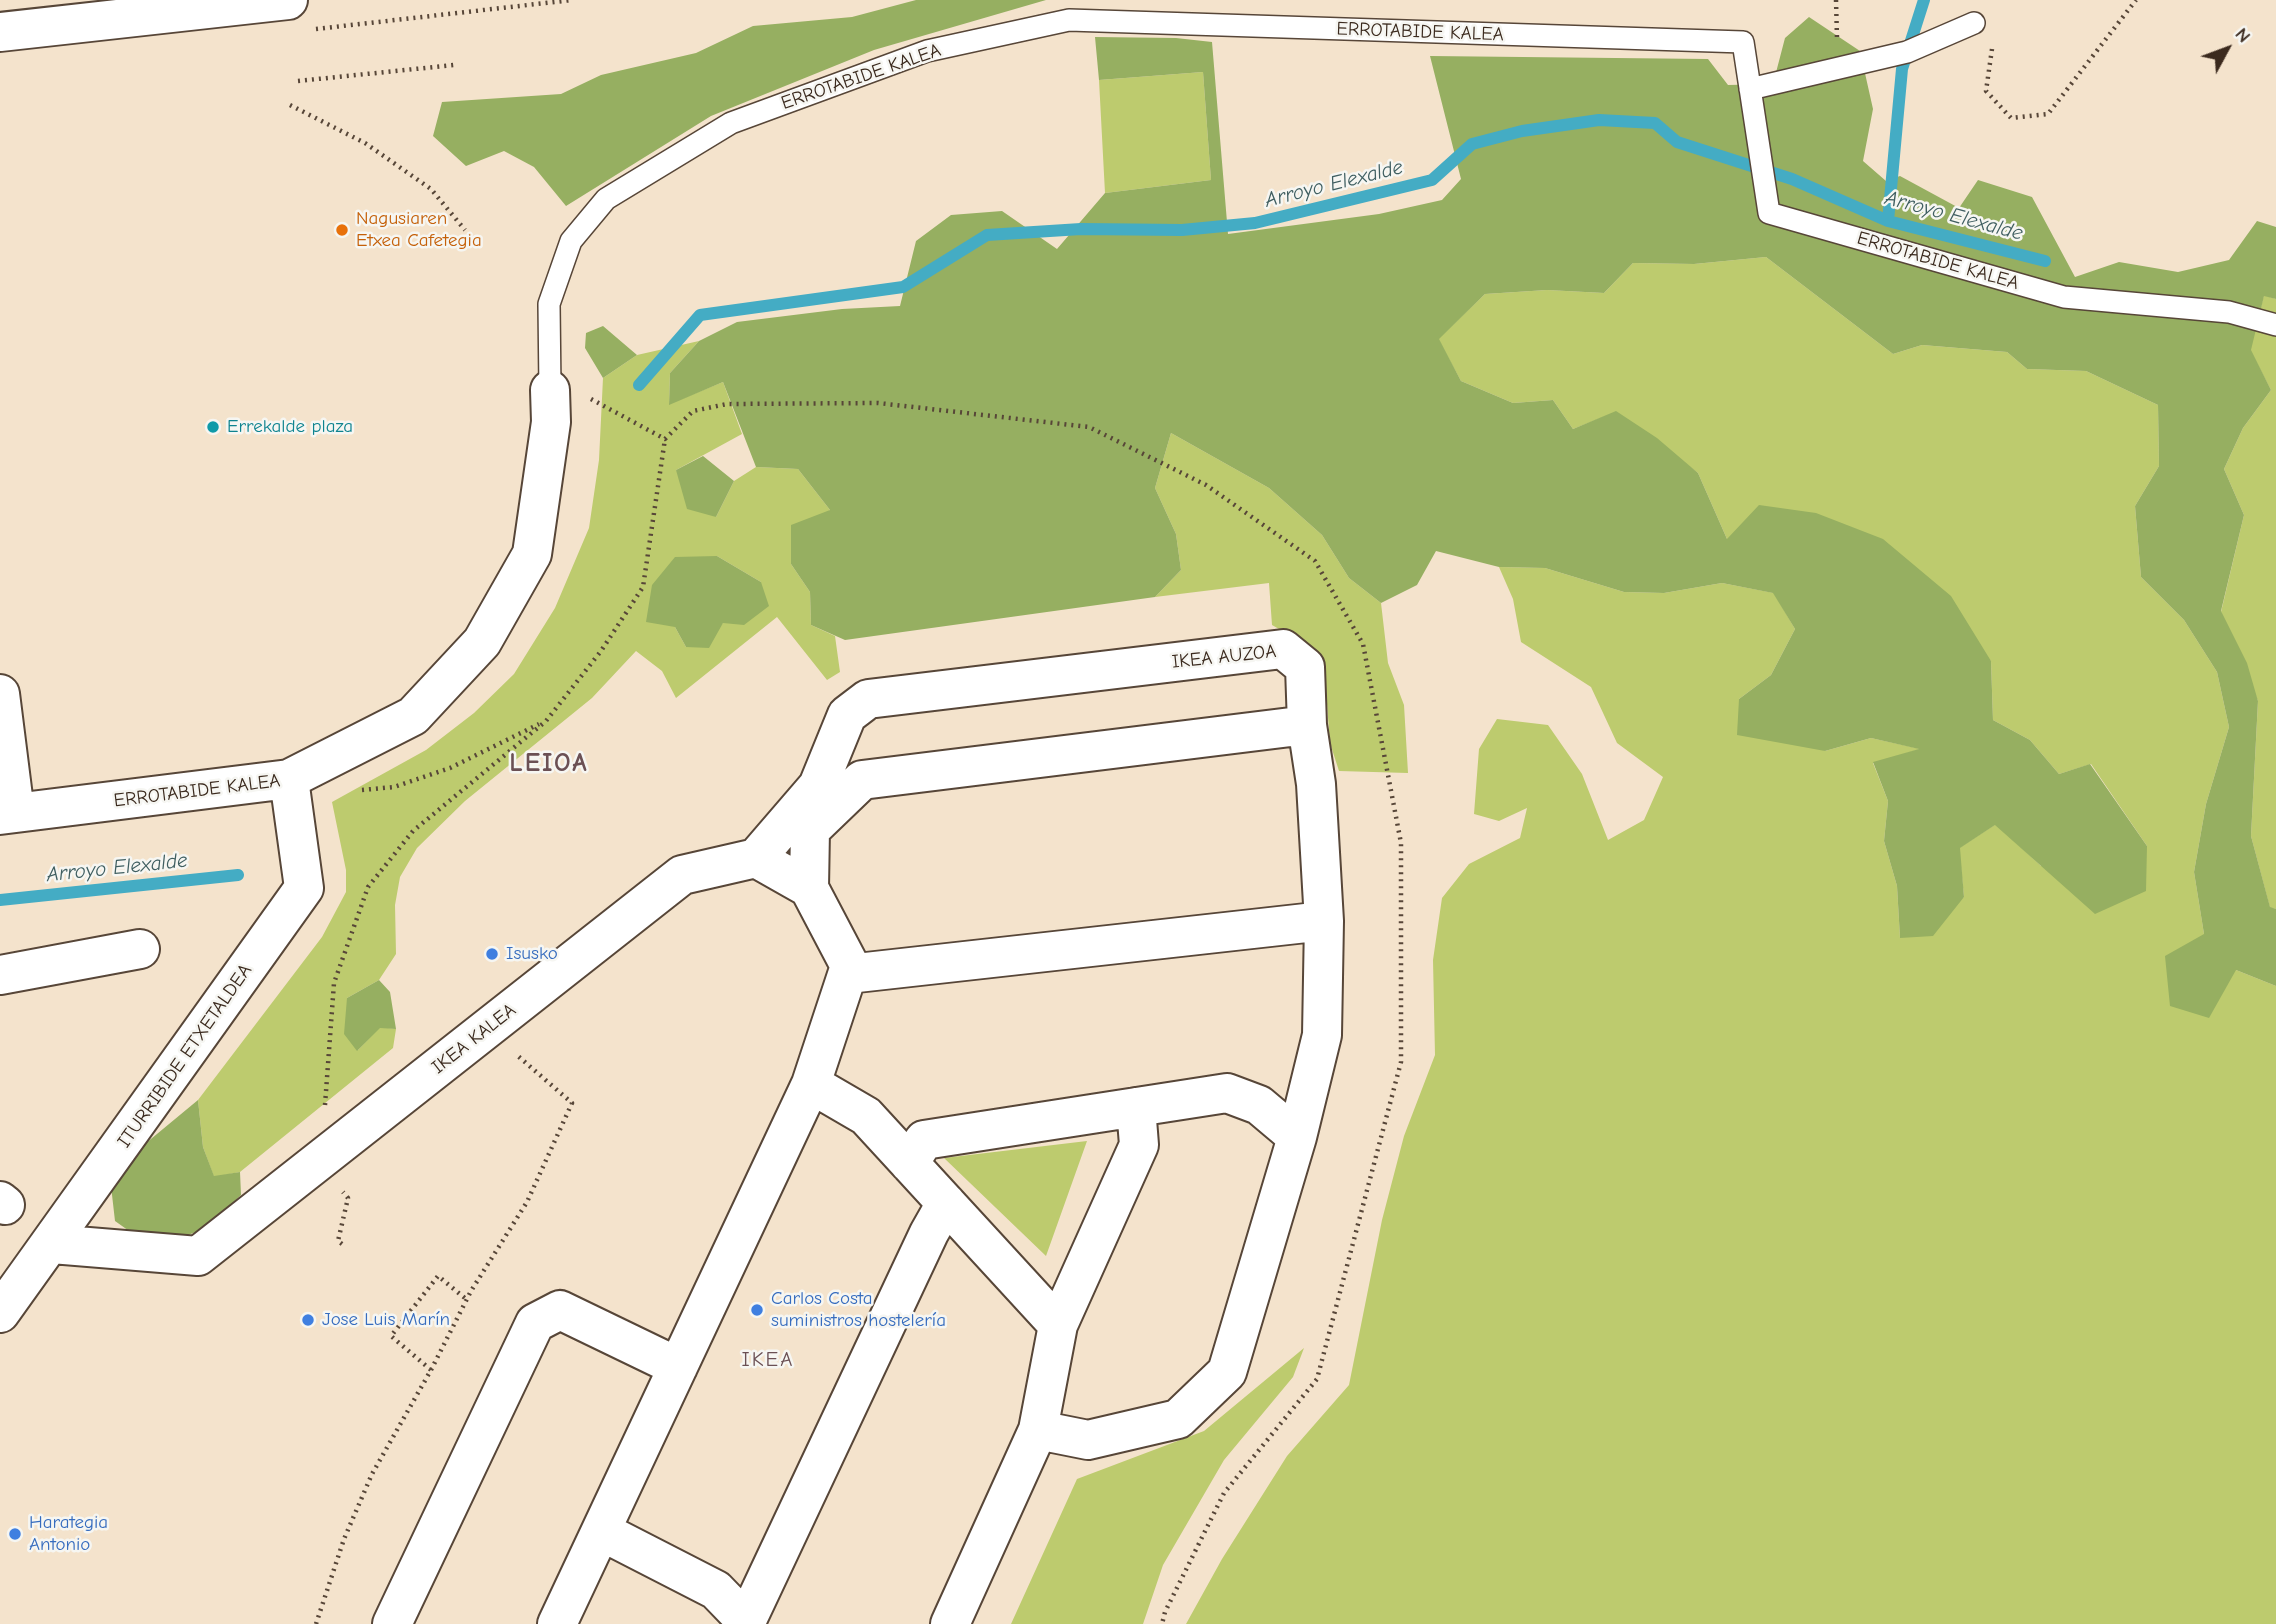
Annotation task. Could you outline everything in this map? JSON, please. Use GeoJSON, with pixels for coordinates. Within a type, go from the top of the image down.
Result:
{"type":"FeatureCollection","features":[{"type":"Feature","properties":{"kind":"street"},"geometry":{"type":"LineString","coordinates":[[0,32],[288,0]]}},
{"type":"Feature","properties":{"kind":"street","name":"ERROTABIDE KALEA"},"geometry":{"type":"LineString","coordinates":[[8,814],[289,779],[413,716],[482,642],[532,554],[551,422],[550,390]]}},
{"type":"Feature","properties":{"kind":"street","name":"IKEA AUZOA"},"geometry":{"type":"LineString","coordinates":[[756,858],[818,786],[847,715],[867,699],[1283,649],[1305,667],[1307,725],[1316,784],[1324,921],[1321,1035],[1297,1137],[1227,1372],[1178,1419],[1088,1440],[1038,1430]]}},
{"type":"Feature","properties":{"kind":"street"},"geometry":{"type":"LineString","coordinates":[[0,694],[8,814]]}},
{"type":"Feature","properties":{"kind":"street"},"geometry":{"type":"LineString","coordinates":[[557,1624],[811,1084],[848,974],[850,966],[809,888],[810,830],[862,780],[1307,725]]}},
{"type":"Feature","properties":{"kind":"street","name":"ITURRIBIDE ETXETALDEA"},"geometry":{"type":"LineString","coordinates":[[0,1313],[52,1244],[304,888],[289,779]]}},
{"type":"Feature","properties":{"kind":"street"},"geometry":{"type":"LineString","coordinates":[[756,858],[809,888]]}},
{"type":"Feature","properties":{"kind":"street","name":"IKEA KALEA"},"geometry":{"type":"LineString","coordinates":[[52,1244],[198,1255],[682,875],[756,858]]}},
{"type":"Feature","properties":{"kind":"street"},"geometry":{"type":"LineString","coordinates":[[848,974],[1324,921]]}},
{"type":"Feature","properties":{"kind":"street"},"geometry":{"type":"LineString","coordinates":[[0,975],[140,949]]}},
{"type":"Feature","properties":{"kind":"street"},"geometry":{"type":"LineString","coordinates":[[811,1084],[866,1116],[1058,1325]]}},
{"type":"Feature","properties":{"kind":"street"},"geometry":{"type":"LineString","coordinates":[[909,1163],[924,1140],[1227,1093],[1259,1105],[1297,1137]]}},
{"type":"Feature","properties":{"kind":"street"},"geometry":{"type":"LineString","coordinates":[[950,1624],[1038,1430],[1058,1325],[1139,1145],[1136,1107]]}},
{"type":"Feature","properties":{"kind":"street"},"geometry":{"type":"LineString","coordinates":[[601,1531],[716,1590],[745,1622],[946,1203]]}},
{"type":"Feature","properties":{"kind":"street"},"geometry":{"type":"LineString","coordinates":[[392,1624],[535,1323],[560,1310],[678,1367]]}},
{"type":"Feature","properties":{"kind":"lane","name":"ERROTABIDE KALEA"},"geometry":{"type":"LineString","coordinates":[[550,390],[548,304],[571,241],[606,199],[731,123],[927,51],[1069,20],[1742,42],[1769,214],[2064,297],[2229,312],[2276,325]]}},
{"type":"Feature","properties":{"kind":"lane"},"geometry":{"type":"LineString","coordinates":[[1750,89],[1907,52],[1974,23]]}},
{"type":"Feature","properties":{"kind":"path"},"geometry":{"type":"LineString","coordinates":[[1974,23],[1991,16],[2003,23],[1991,52],[1986,91],[2011,118],[2048,114],[2136,0]]}},
{"type":"Feature","properties":{"kind":"path"},"geometry":{"type":"LineString","coordinates":[[298,81],[454,65]]}},
{"type":"Feature","properties":{"kind":"path"},"geometry":{"type":"LineString","coordinates":[[290,105],[365,143],[431,189],[465,230]]}},
{"type":"Feature","properties":{"kind":"path"},"geometry":{"type":"LineString","coordinates":[[550,390],[590,398],[665,439]]}},
{"type":"Feature","properties":{"kind":"path"},"geometry":{"type":"LineString","coordinates":[[320,1159],[334,983],[368,887],[414,831],[546,721],[601,652],[643,587],[665,439],[693,411],[727,404],[878,403],[1089,428],[1206,485],[1315,561],[1363,644],[1401,843],[1401,1062],[1317,1379],[1224,1493],[1165,1612],[1162,1624]]}},
{"type":"Feature","properties":{"kind":"path"},"geometry":{"type":"LineString","coordinates":[[330,758],[341,792],[394,787],[450,768],[546,721]]}},
{"type":"Feature","properties":{"kind":"path"},"geometry":{"type":"LineString","coordinates":[[316,1624],[344,1539],[372,1474],[431,1370],[466,1299],[527,1202],[572,1102],[486,1029]]}},
{"type":"Feature","properties":{"kind":"path"},"geometry":{"type":"LineString","coordinates":[[342,1244],[338,1241],[348,1198]]}},
{"type":"Feature","properties":{"kind":"path"},"geometry":{"type":"LineString","coordinates":[[431,1370],[391,1336],[438,1276],[466,1299]]}},
{"type":"Feature","properties":{"kind":"green space"},"geometry":{"type":"Polygon","coordinates":[[[916,0],[1046,0],[874,50],[711,116],[566,206],[534,167],[504,151],[466,166],[433,136],[442,102],[561,94],[601,75],[696,53],[753,26],[852,17],[916,0]]]}},
{"type":"Feature","properties":{"kind":"green space"},"geometry":{"type":"Polygon","coordinates":[[[1809,17],[1860,51],[1873,109],[1863,161],[1886,181],[1900,176],[1959,208],[1978,180],[2032,197],[2075,277],[2119,262],[2178,272],[2229,260],[2257,221],[2276,227],[2276,299],[2264,296],[2251,350],[2271,390],[2243,428],[2224,469],[2244,515],[2221,611],[2247,663],[2258,701],[2251,836],[2270,907],[2276,909],[2276,986],[2236,970],[2209,1018],[2170,1006],[2165,956],[2204,934],[2194,872],[2206,804],[2229,727],[2217,672],[2184,620],[2141,577],[2135,506],[2159,466],[2158,405],[2086,371],[2027,369],[2007,352],[1922,345],[1893,354],[1766,257],[1694,264],[1633,263],[1604,293],[1547,290],[1485,294],[1439,339],[1461,381],[1513,403],[1553,400],[1573,429],[1616,411],[1657,438],[1698,473],[1727,539],[1759,505],[1816,513],[1883,539],[1951,596],[1991,661],[1993,720],[2030,740],[2059,774],[2090,764],[2147,846],[2146,891],[2095,914],[1995,825],[1960,848],[1964,897],[1933,936],[1900,938],[1897,886],[1884,841],[1888,801],[1873,762],[1919,749],[1871,738],[1825,751],[1737,735],[1739,699],[1771,675],[1795,629],[1773,593],[1722,583],[1664,593],[1624,592],[1545,568],[1499,567],[1436,551],[1417,585],[1381,603],[1349,578],[1322,535],[1269,488],[1171,433],[1155,488],[1176,534],[1181,570],[1155,597],[845,640],[811,625],[810,592],[791,564],[791,525],[830,510],[798,469],[756,467],[723,382],[669,405],[670,373],[699,341],[737,322],[842,309],[900,306],[916,241],[951,215],[1002,211],[1057,249],[1105,193],[1211,180],[1203,72],[1099,80],[1095,37],[1176,38],[1212,42],[1228,234],[1379,214],[1442,200],[1461,179],[1430,56],[1708,59],[1728,85],[1773,84],[1785,38],[1809,17]]]}},
{"type":"Feature","properties":{"kind":"green space"},"geometry":{"type":"Polygon","coordinates":[[[1203,72],[1211,180],[1105,193],[1099,80],[1203,72]]]}},
{"type":"Feature","properties":{"kind":"green space"},"geometry":{"type":"Polygon","coordinates":[[[1766,257],[1893,354],[1922,345],[2007,352],[2027,369],[2086,371],[2158,405],[2159,466],[2135,506],[2141,577],[2184,620],[2217,672],[2229,727],[2206,804],[2194,872],[2204,934],[2236,970],[2276,986],[2276,1624],[1186,1624],[1222,1559],[1287,1456],[1349,1385],[1382,1220],[1404,1136],[1435,1055],[1433,960],[1442,898],[1469,864],[1520,838],[1527,808],[1499,821],[1474,814],[1479,749],[1497,719],[1548,725],[1582,774],[1608,840],[1644,820],[1663,777],[1617,743],[1591,687],[1521,642],[1513,599],[1499,567],[1545,568],[1624,592],[1664,593],[1722,583],[1774,593],[1795,629],[1771,675],[1739,699],[1825,751],[1871,738],[1921,749],[1873,763],[1888,801],[1884,841],[1897,886],[1900,938],[1964,897],[1959,848],[1996,824],[2041,866],[2147,846],[2091,764],[2059,774],[2030,740],[1993,720],[1991,661],[1727,539],[1698,473],[1616,412],[1573,429],[1553,400],[1513,403],[1461,381],[1438,339],[1485,294],[1547,290],[1604,293],[1633,263],[1694,264],[1766,257]]]}},
{"type":"Feature","properties":{"kind":"green space"},"geometry":{"type":"Polygon","coordinates":[[[2264,295],[2276,299],[2276,909],[2270,908],[2251,836],[2258,701],[2221,612],[2244,515],[2224,469],[2243,428],[2271,390],[2250,350],[2264,295]]]}},
{"type":"Feature","properties":{"kind":"green space"},"geometry":{"type":"Polygon","coordinates":[[[603,326],[637,355],[603,378],[585,348],[586,333],[603,326]]]}},
{"type":"Feature","properties":{"kind":"green space"},"geometry":{"type":"Polygon","coordinates":[[[699,341],[670,373],[669,404],[723,382],[742,434],[676,470],[716,517],[734,481],[756,467],[798,469],[830,510],[791,564],[810,592],[811,625],[835,636],[840,672],[827,680],[777,617],[676,698],[662,671],[636,651],[592,698],[465,801],[417,848],[400,877],[395,905],[396,954],[379,980],[347,998],[358,1050],[380,1027],[396,1029],[393,1048],[240,1172],[214,1177],[203,1147],[198,1100],[322,937],[346,892],[346,870],[332,802],[426,750],[474,713],[514,674],[555,608],[589,528],[599,460],[603,378],[637,355],[699,341]],[[717,556],[675,627],[686,647],[723,623],[761,582],[717,556]]]}},
{"type":"Feature","properties":{"kind":"green space"},"geometry":{"type":"Polygon","coordinates":[[[1171,433],[1269,488],[1322,535],[1349,578],[1381,603],[1388,663],[1404,705],[1408,773],[1339,771],[1330,743],[1325,678],[1312,648],[1272,625],[1269,583],[1155,597],[1181,570],[1176,534],[1155,488],[1171,433]]]}},
{"type":"Feature","properties":{"kind":"green space"},"geometry":{"type":"Polygon","coordinates":[[[703,456],[734,481],[716,517],[687,509],[676,470],[703,456]]]}},
{"type":"Feature","properties":{"kind":"green space"},"geometry":{"type":"Polygon","coordinates":[[[717,556],[761,582],[769,606],[744,625],[723,623],[709,648],[686,647],[675,627],[646,622],[652,585],[675,557],[717,556]]]}},
{"type":"Feature","properties":{"kind":"green space"},"geometry":{"type":"Polygon","coordinates":[[[379,980],[390,992],[396,1029],[380,1028],[357,1051],[344,1034],[347,998],[379,980]]]}},
{"type":"Feature","properties":{"kind":"green space"},"geometry":{"type":"Polygon","coordinates":[[[198,1100],[203,1147],[214,1176],[240,1172],[241,1195],[206,1228],[178,1239],[139,1238],[115,1221],[111,1186],[134,1153],[198,1100]]]}},
{"type":"Feature","properties":{"kind":"green space"},"geometry":{"type":"Polygon","coordinates":[[[1087,1141],[1046,1256],[944,1158],[1087,1141]]]}},
{"type":"Feature","properties":{"kind":"green space"},"geometry":{"type":"Polygon","coordinates":[[[1304,1348],[1293,1377],[1224,1460],[1163,1565],[1143,1624],[1011,1624],[1077,1479],[1204,1431],[1304,1348]]]}},
{"type":"Feature","properties":{"kind":"waterway"},"geometry":{"type":"LineString","coordinates":[[1888,221],[1902,69],[1924,0]]}},
{"type":"Feature","properties":{"kind":"waterway","name":"Arroyo Elexalde"},"geometry":{"type":"LineString","coordinates":[[639,385],[700,315],[903,287],[987,235],[1081,229],[1182,230],[1255,223],[1432,180],[1472,144],[1522,131],[1599,120],[1655,123],[1677,142],[1792,179],[1888,221],[2045,261]]}},
{"type":"Feature","properties":{"kind":"waterway","name":"Arroyo Elexalde"},"geometry":{"type":"LineString","coordinates":[[0,900],[238,875]]}},
{"type":"Feature","properties":{"kind":"place","name":"Nagusiaren Etxea Cafetegia"},"geometry":{"type":"Point","coordinates":[342,230]}},
{"type":"Feature","properties":{"kind":"place","name":"Errekalde plaza"},"geometry":{"type":"Point","coordinates":[213,427]}},
{"type":"Feature","properties":{"kind":"place","name":"Isusko"},"geometry":{"type":"Point","coordinates":[492,954]}},
{"type":"Feature","properties":{"kind":"place","name":"Carlos Costa suministros hostelería"},"geometry":{"type":"Point","coordinates":[757,1310]}},
{"type":"Feature","properties":{"kind":"place","name":"Jose Luis Marín"},"geometry":{"type":"Point","coordinates":[308,1320]}},
{"type":"Feature","properties":{"kind":"place","name":"Harategia Antonio"},"geometry":{"type":"Point","coordinates":[15,1534]}},
{"type":"Feature","properties":{"kind":"district","name":"LEIOA"},"geometry":{"type":"Point","coordinates":[549,764]}},
{"type":"Feature","properties":{"kind":"district","name":"IKEA"},"geometry":{"type":"Point","coordinates":[768,1360]}}]}
